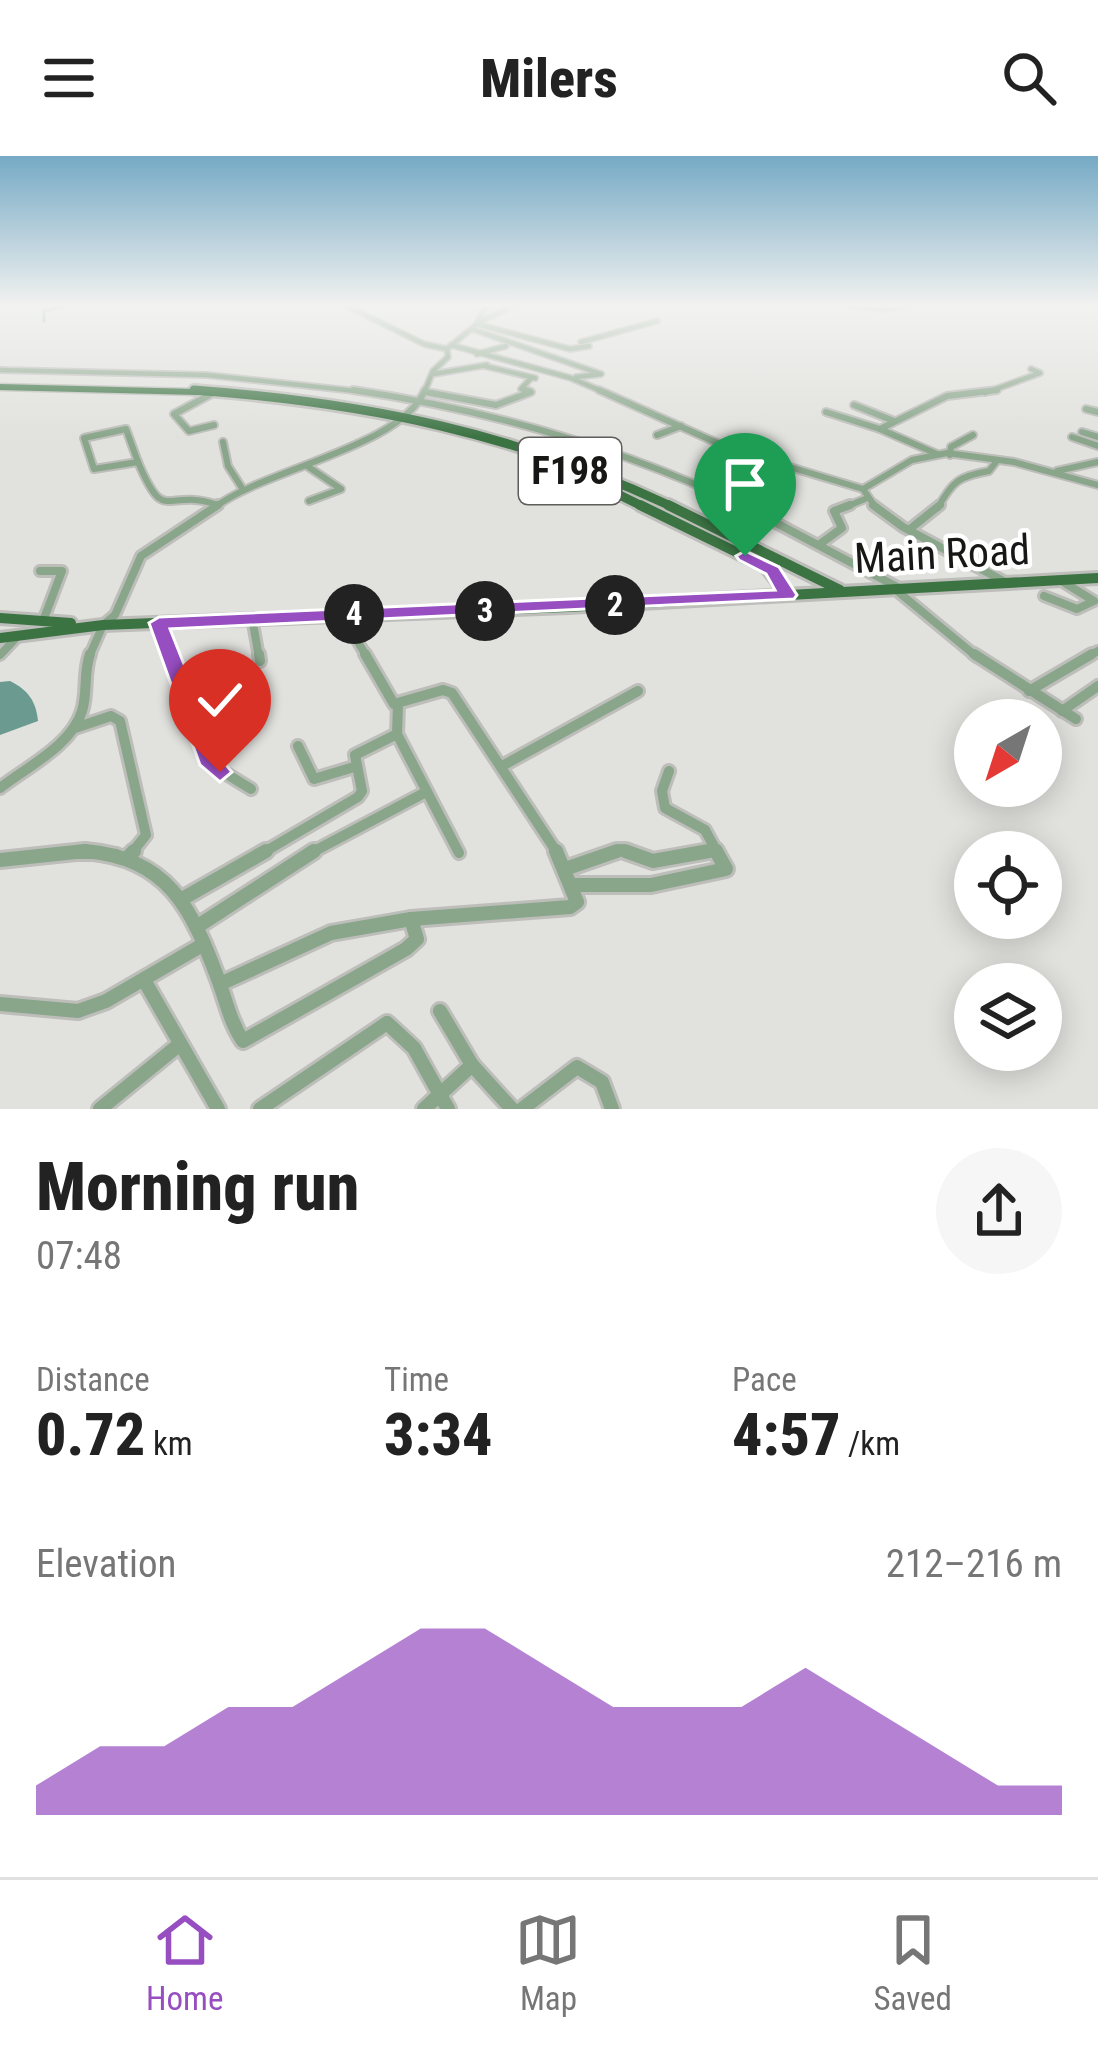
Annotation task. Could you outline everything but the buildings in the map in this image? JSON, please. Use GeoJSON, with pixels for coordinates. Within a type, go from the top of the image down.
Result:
{"type":"FeatureCollection","features":[{"type":"Feature","properties":{"kind":"main road","name":"F198"},"geometry":{"type":"LineString","coordinates":[[0,389],[211,395],[399,418],[564,464],[847,593]]}},
{"type":"Feature","properties":{"kind":"main road","name":"F198"},"geometry":{"type":"LineString","coordinates":[[749,552],[773,571],[788,595]]}},
{"type":"Feature","properties":{"kind":"main road","name":"Main Road"},"geometry":{"type":"LineString","coordinates":[[0,637],[103,625],[1098,578]]}},
{"type":"Feature","properties":{"kind":"main road"},"geometry":{"type":"LineString","coordinates":[[0,618],[103,625]]}},
{"type":"Feature","properties":{"kind":"main road"},"geometry":{"type":"LineString","coordinates":[[0,637],[17,620]]}},
{"type":"Feature","properties":{"kind":"street"},"geometry":{"type":"LineString","coordinates":[[75,728],[84,706],[83,674],[103,625],[116,615],[141,556],[242,488],[369,439],[423,396],[449,349]]}},
{"type":"Feature","properties":{"kind":"street"},"geometry":{"type":"LineString","coordinates":[[459,349],[571,378],[733,450],[864,494],[910,529],[974,559],[1007,583]]}},
{"type":"Feature","properties":{"kind":"street"},"geometry":{"type":"LineString","coordinates":[[477,354],[493,349]]}},
{"type":"Feature","properties":{"kind":"street"},"geometry":{"type":"LineString","coordinates":[[538,349],[601,374],[571,378]]}},
{"type":"Feature","properties":{"kind":"street"},"geometry":{"type":"LineString","coordinates":[[432,374],[498,361]]}},
{"type":"Feature","properties":{"kind":"street"},"geometry":{"type":"LineString","coordinates":[[485,365],[532,379]]}},
{"type":"Feature","properties":{"kind":"street"},"geometry":{"type":"LineString","coordinates":[[880,429],[951,394],[990,393],[1040,374],[1031,369]]}},
{"type":"Feature","properties":{"kind":"street"},"geometry":{"type":"LineString","coordinates":[[0,370],[212,375],[496,405],[531,392],[521,388],[551,374]]}},
{"type":"Feature","properties":{"kind":"street"},"geometry":{"type":"LineString","coordinates":[[211,395],[174,414],[189,431],[214,425]]}},
{"type":"Feature","properties":{"kind":"street"},"geometry":{"type":"LineString","coordinates":[[423,396],[517,418],[647,462],[820,544],[898,589],[978,658],[1042,699]]}},
{"type":"Feature","properties":{"kind":"street"},"geometry":{"type":"LineString","coordinates":[[854,405],[894,421]]}},
{"type":"Feature","properties":{"kind":"street"},"geometry":{"type":"LineString","coordinates":[[1085,409],[1098,412]]}},
{"type":"Feature","properties":{"kind":"street"},"geometry":{"type":"LineString","coordinates":[[826,412],[937,454]]}},
{"type":"Feature","properties":{"kind":"street"},"geometry":{"type":"LineString","coordinates":[[657,435],[681,426]]}},
{"type":"Feature","properties":{"kind":"street"},"geometry":{"type":"LineString","coordinates":[[138,462],[94,470],[84,438],[126,429],[153,497],[163,503],[196,499],[215,504]]}},
{"type":"Feature","properties":{"kind":"street"},"geometry":{"type":"LineString","coordinates":[[1082,432],[1098,441]]}},
{"type":"Feature","properties":{"kind":"street"},"geometry":{"type":"LineString","coordinates":[[950,455],[952,446],[973,435]]}},
{"type":"Feature","properties":{"kind":"street"},"geometry":{"type":"LineString","coordinates":[[1072,437],[1098,441]]}},
{"type":"Feature","properties":{"kind":"street"},"geometry":{"type":"LineString","coordinates":[[224,442],[228,466],[242,488]]}},
{"type":"Feature","properties":{"kind":"street"},"geometry":{"type":"LineString","coordinates":[[733,450],[752,444]]}},
{"type":"Feature","properties":{"kind":"street"},"geometry":{"type":"LineString","coordinates":[[820,544],[842,528],[834,511],[910,461],[937,454],[1057,471],[1098,485]]}},
{"type":"Feature","properties":{"kind":"street"},"geometry":{"type":"LineString","coordinates":[[910,529],[939,507],[949,485],[965,475],[989,471],[996,462]]}},
{"type":"Feature","properties":{"kind":"street"},"geometry":{"type":"LineString","coordinates":[[1057,471],[1098,462]]}},
{"type":"Feature","properties":{"kind":"street"},"geometry":{"type":"LineString","coordinates":[[307,466],[341,489],[309,501]]}},
{"type":"Feature","properties":{"kind":"street"},"geometry":{"type":"LineString","coordinates":[[40,571],[62,572],[43,622]]}},
{"type":"Feature","properties":{"kind":"street"},"geometry":{"type":"LineString","coordinates":[[1044,596],[1077,609],[1094,602],[1060,580]]}},
{"type":"Feature","properties":{"kind":"street"},"geometry":{"type":"LineString","coordinates":[[341,614],[377,680],[398,704],[398,734],[459,853]]}},
{"type":"Feature","properties":{"kind":"street"},"geometry":{"type":"LineString","coordinates":[[252,618],[260,661]]}},
{"type":"Feature","properties":{"kind":"street"},"geometry":{"type":"LineString","coordinates":[[159,623],[212,765],[251,789]]}},
{"type":"Feature","properties":{"kind":"street"},"geometry":{"type":"LineString","coordinates":[[0,655],[19,635]]}},
{"type":"Feature","properties":{"kind":"street"},"geometry":{"type":"LineString","coordinates":[[1029,691],[1098,651]]}},
{"type":"Feature","properties":{"kind":"street"},"geometry":{"type":"LineString","coordinates":[[1076,719],[1062,711],[1098,686]]}},
{"type":"Feature","properties":{"kind":"street"},"geometry":{"type":"LineString","coordinates":[[220,984],[331,933],[411,919],[570,907],[577,902],[565,869],[452,693],[443,690],[398,704]]}},
{"type":"Feature","properties":{"kind":"street"},"geometry":{"type":"LineString","coordinates":[[502,766],[638,691]]}},
{"type":"Feature","properties":{"kind":"street"},"geometry":{"type":"LineString","coordinates":[[3,783],[75,728],[111,716],[119,721],[146,835],[130,855]]}},
{"type":"Feature","properties":{"kind":"street"},"geometry":{"type":"LineString","coordinates":[[182,899],[358,796],[362,791],[355,755],[398,734]]}},
{"type":"Feature","properties":{"kind":"street"},"geometry":{"type":"LineString","coordinates":[[298,746],[314,779],[354,767]]}},
{"type":"Feature","properties":{"kind":"street"},"geometry":{"type":"LineString","coordinates":[[574,885],[651,885],[726,869],[700,824],[665,808],[662,791],[669,770]]}},
{"type":"Feature","properties":{"kind":"street"},"geometry":{"type":"LineString","coordinates":[[198,926],[303,854],[364,819],[426,792]]}},
{"type":"Feature","properties":{"kind":"street"},"geometry":{"type":"LineString","coordinates":[[0,860],[111,849],[130,855],[165,878],[198,926],[238,1038],[246,1040],[406,949],[417,939],[411,919]]}},
{"type":"Feature","properties":{"kind":"street"},"geometry":{"type":"LineString","coordinates":[[565,869],[621,849],[653,861],[717,849]]}},
{"type":"Feature","properties":{"kind":"street"},"geometry":{"type":"LineString","coordinates":[[3,998],[78,1011],[144,980],[204,944]]}},
{"type":"Feature","properties":{"kind":"street"},"geometry":{"type":"LineString","coordinates":[[144,980],[213,1107]]}},
{"type":"Feature","properties":{"kind":"street"},"geometry":{"type":"LineString","coordinates":[[440,1011],[472,1065],[512,1109]]}},
{"type":"Feature","properties":{"kind":"street"},"geometry":{"type":"LineString","coordinates":[[260,1109],[386,1023],[398,1027],[407,1038],[437,1105],[472,1065]]}},
{"type":"Feature","properties":{"kind":"street"},"geometry":{"type":"LineString","coordinates":[[100,1109],[180,1044]]}},
{"type":"Feature","properties":{"kind":"street"},"geometry":{"type":"LineString","coordinates":[[522,1109],[578,1067],[595,1073],[610,1094],[612,1109]]}},
{"type":"Feature","properties":{"kind":"water"},"geometry":{"type":"Polygon","coordinates":[[[10,681],[30,697],[38,721],[0,735],[0,682],[10,681]]]}},
{"type":"Feature","properties":{"kind":"route"},"geometry":{"type":"LineString","coordinates":[[220,772],[212,765],[159,623],[788,595],[773,571],[745,556]]}}]}
